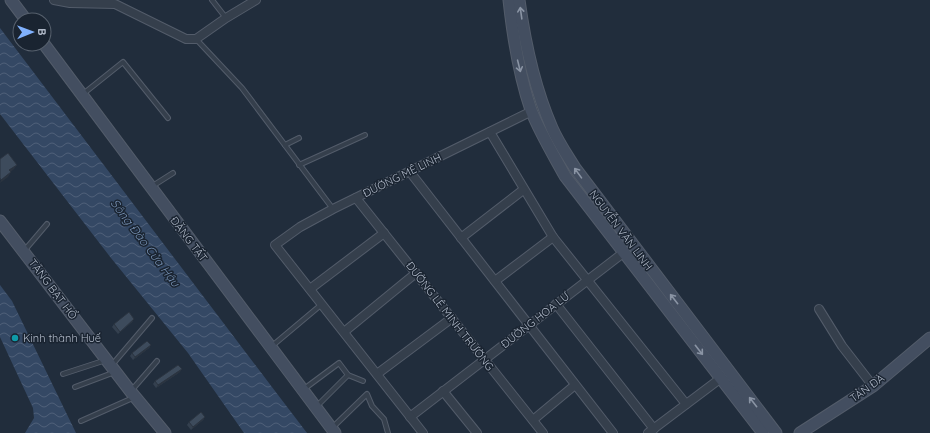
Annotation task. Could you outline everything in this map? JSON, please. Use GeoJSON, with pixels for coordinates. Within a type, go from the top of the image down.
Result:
{"type":"FeatureCollection","features":[{"type":"Feature","properties":{"kind":"main road"},"geometry":{"type":"LineString","coordinates":[[11,0],[20,12]]}},
{"type":"Feature","properties":{"kind":"main road","name":"NGUYỄN VĂN LINH"},"geometry":{"type":"LineString","coordinates":[[509,0],[513,42],[532,110],[542,134],[564,176],[763,433]]}},
{"type":"Feature","properties":{"kind":"main road","name":"NGUYỄN VĂN LINH"},"geometry":{"type":"LineString","coordinates":[[520,0],[525,39],[536,86],[552,129],[574,168],[776,433]]}},
{"type":"Feature","properties":{"kind":"main road"},"geometry":{"type":"LineString","coordinates":[[513,42],[525,39]]}},
{"type":"Feature","properties":{"kind":"main road","name":"ĐẶNG TẤT"},"geometry":{"type":"LineString","coordinates":[[50,52],[150,188],[334,431]]}},
{"type":"Feature","properties":{"kind":"main road","name":"TĂNG BẠT HỔ"},"geometry":{"type":"LineString","coordinates":[[1,223],[111,366],[165,433]]}},
{"type":"Feature","properties":{"kind":"main road"},"geometry":{"type":"LineString","coordinates":[[606,230],[615,223]]}},
{"type":"Feature","properties":{"kind":"main road","name":"TẢN ĐÀ"},"geometry":{"type":"LineString","coordinates":[[800,433],[873,386],[930,338]]}},
{"type":"Feature","properties":{"kind":"street"},"geometry":{"type":"LineString","coordinates":[[54,0],[118,2],[186,39],[196,39],[252,1]]}},
{"type":"Feature","properties":{"kind":"street","name":"ĐƯỜNG MÊ LINH"},"geometry":{"type":"LineString","coordinates":[[310,290],[275,245],[300,227],[333,209],[532,110]]}},
{"type":"Feature","properties":{"kind":"street"},"geometry":{"type":"LineString","coordinates":[[490,132],[523,190],[553,237],[686,404]]}},
{"type":"Feature","properties":{"kind":"street"},"geometry":{"type":"LineString","coordinates":[[410,172],[613,433]]}},
{"type":"Feature","properties":{"kind":"street"},"geometry":{"type":"LineString","coordinates":[[461,238],[523,190]]}},
{"type":"Feature","properties":{"kind":"street","name":"ĐƯỜNG LÊ MINH TRƯỜNG"},"geometry":{"type":"LineString","coordinates":[[356,198],[543,433]]}},
{"type":"Feature","properties":{"kind":"street"},"geometry":{"type":"LineString","coordinates":[[384,233],[310,290],[423,433]]}},
{"type":"Feature","properties":{"kind":"street"},"geometry":{"type":"LineString","coordinates":[[495,281],[553,237]]}},
{"type":"Feature","properties":{"kind":"street","name":"ĐƯỜNG HOA LƯ"},"geometry":{"type":"LineString","coordinates":[[410,417],[623,253]]}},
{"type":"Feature","properties":{"kind":"street"},"geometry":{"type":"LineString","coordinates":[[344,332],[416,273]]}},
{"type":"Feature","properties":{"kind":"street"},"geometry":{"type":"LineString","coordinates":[[556,304],[651,431],[721,378]]}},
{"type":"Feature","properties":{"kind":"street"},"geometry":{"type":"LineString","coordinates":[[819,309],[842,346],[873,386]]}},
{"type":"Feature","properties":{"kind":"street"},"geometry":{"type":"LineString","coordinates":[[377,374],[452,318]]}},
{"type":"Feature","properties":{"kind":"street"},"geometry":{"type":"LineString","coordinates":[[533,420],[575,385]]}},
{"type":"Feature","properties":{"kind":"street"},"geometry":{"type":"LineString","coordinates":[[443,391],[477,433]]}},
{"type":"Feature","properties":{"kind":"lane"},"geometry":{"type":"LineString","coordinates":[[212,0],[226,18]]}},
{"type":"Feature","properties":{"kind":"lane"},"geometry":{"type":"LineString","coordinates":[[196,39],[242,88],[333,209]]}},
{"type":"Feature","properties":{"kind":"lane"},"geometry":{"type":"LineString","coordinates":[[81,96],[123,62],[168,118]]}},
{"type":"Feature","properties":{"kind":"lane"},"geometry":{"type":"LineString","coordinates":[[299,165],[365,135]]}},
{"type":"Feature","properties":{"kind":"lane"},"geometry":{"type":"LineString","coordinates":[[285,145],[300,138]]}},
{"type":"Feature","properties":{"kind":"lane"},"geometry":{"type":"LineString","coordinates":[[150,188],[173,173]]}},
{"type":"Feature","properties":{"kind":"lane"},"geometry":{"type":"LineString","coordinates":[[23,251],[47,224]]}},
{"type":"Feature","properties":{"kind":"lane"},"geometry":{"type":"LineString","coordinates":[[270,347],[322,304]]}},
{"type":"Feature","properties":{"kind":"lane"},"geometry":{"type":"LineString","coordinates":[[75,387],[111,366],[152,318]]}},
{"type":"Feature","properties":{"kind":"lane"},"geometry":{"type":"LineString","coordinates":[[81,421],[133,394],[157,361]]}},
{"type":"Feature","properties":{"kind":"lane"},"geometry":{"type":"LineString","coordinates":[[302,390],[339,362],[348,375],[363,381]]}},
{"type":"Feature","properties":{"kind":"lane"},"geometry":{"type":"LineString","coordinates":[[63,374],[111,366]]}},
{"type":"Feature","properties":{"kind":"lane"},"geometry":{"type":"LineString","coordinates":[[316,407],[348,375]]}},
{"type":"Feature","properties":{"kind":"lane"},"geometry":{"type":"LineString","coordinates":[[334,431],[367,394],[372,406],[384,419],[388,433]]}},
{"type":"Feature","properties":{"kind":"water","name":"Sông Đào Cửa Hậu"},"geometry":{"type":"Polygon","coordinates":[[[0,28],[12,44],[12,52],[18,52],[307,433],[244,433],[188,353],[111,258],[0,114],[0,28]]]}},
{"type":"Feature","properties":{"kind":"water","name":"Kinh thành Huế"},"geometry":{"type":"Polygon","coordinates":[[[0,285],[12,301],[76,433],[25,433],[34,418],[33,408],[0,337],[0,285]]]}},
{"type":"Feature","properties":{"kind":"building"},"geometry":{"type":"Polygon","coordinates":[[[8,153],[17,165],[9,170],[11,172],[1,180],[0,159],[8,153]]]}},
{"type":"Feature","properties":{"kind":"building"},"geometry":{"type":"Polygon","coordinates":[[[129,312],[134,319],[120,332],[114,324],[129,312]]]}},
{"type":"Feature","properties":{"kind":"building"},"geometry":{"type":"Polygon","coordinates":[[[147,341],[151,345],[135,357],[132,353],[147,341]]]}},
{"type":"Feature","properties":{"kind":"building"},"geometry":{"type":"Polygon","coordinates":[[[178,365],[182,369],[158,385],[155,381],[178,365]]]}},
{"type":"Feature","properties":{"kind":"building"},"geometry":{"type":"Polygon","coordinates":[[[201,412],[205,417],[193,427],[189,422],[201,412]]]}},
{"type":"Feature","properties":{"kind":"place","name":"Kinh thành Huế"},"geometry":{"type":"Point","coordinates":[15,338]}}]}
